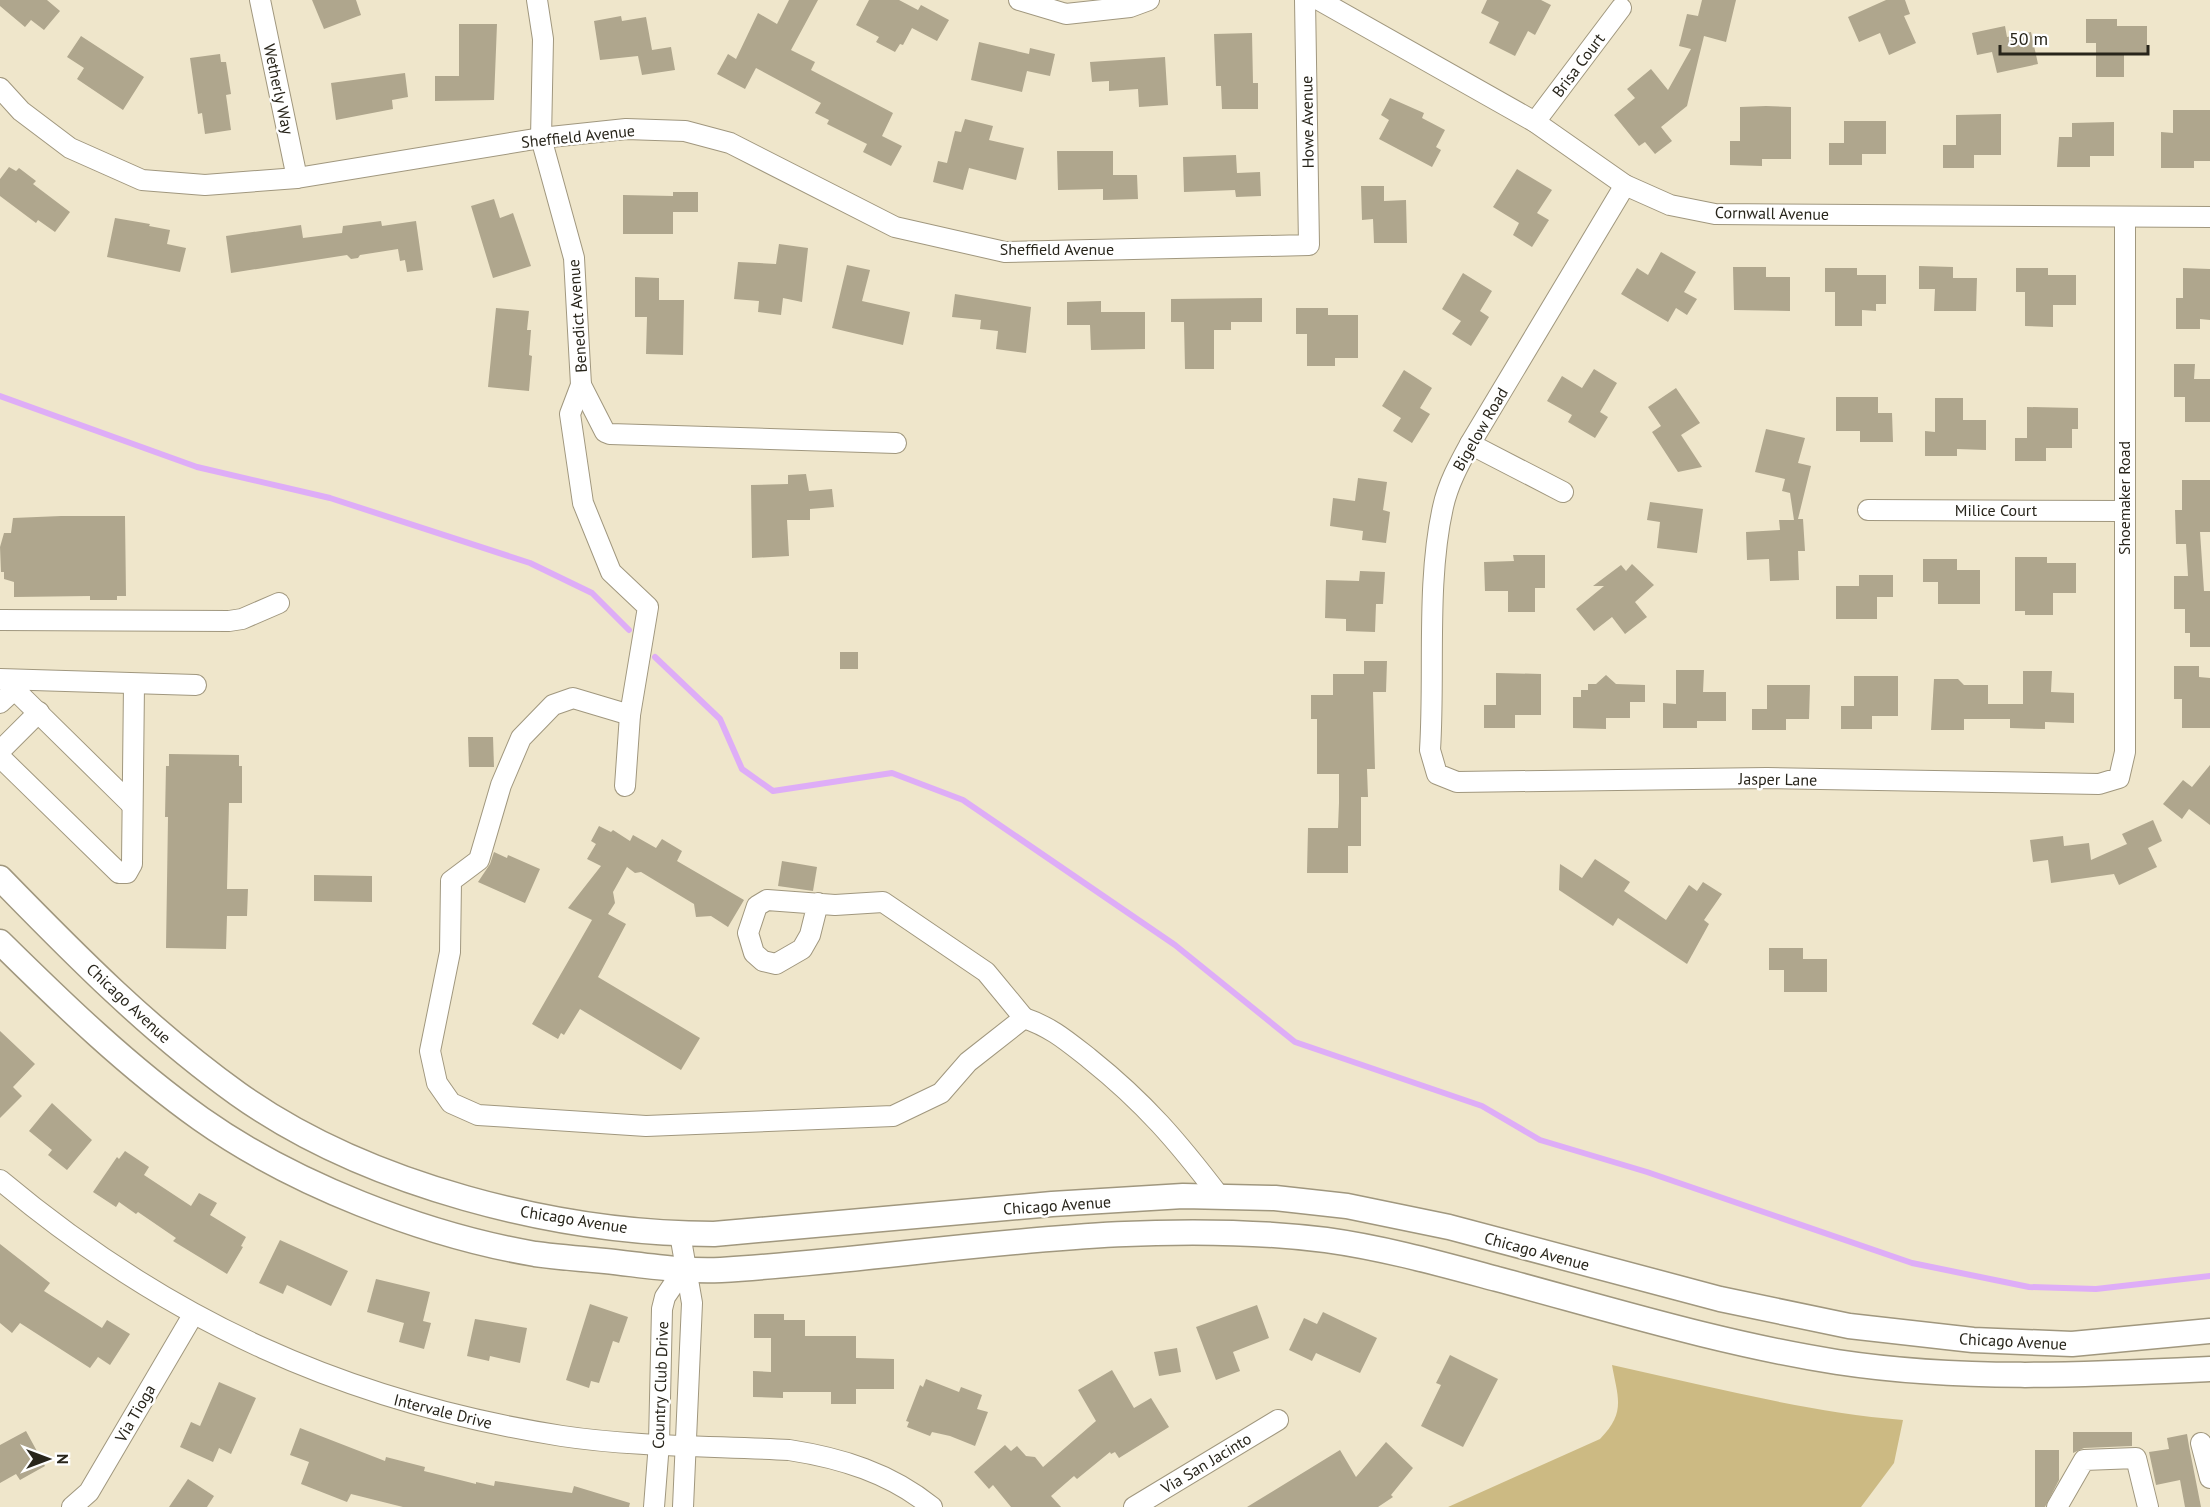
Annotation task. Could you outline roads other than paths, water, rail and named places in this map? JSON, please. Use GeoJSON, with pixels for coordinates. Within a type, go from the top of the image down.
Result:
{"type":"FeatureCollection","features":[{"type":"Feature","properties":{"kind":"main road","name":"Chicago Avenue"},"geometry":{"type":"LineString","coordinates":[[0,878],[165,1038],[240,1095],[306,1134],[429,1188],[545,1218],[680,1234],[771,1230],[1052,1204],[1275,1197],[1358,1208],[1449,1227],[1720,1299],[1848,1326],[1972,1340],[2072,1344],[2210,1331]]}},
{"type":"Feature","properties":{"kind":"main road","name":"Chicago Avenue"},"geometry":{"type":"LineString","coordinates":[[0,942],[126,1061],[205,1122],[277,1164],[407,1222],[532,1253],[712,1270],[1052,1240],[1168,1233],[1268,1234],[1334,1241],[1432,1262],[1704,1334],[1836,1362],[1964,1376],[2078,1375],[2210,1369]]}},
{"type":"Feature","properties":{"kind":"street","name":"Wetherly Way"},"geometry":{"type":"LineString","coordinates":[[260,0],[297,178]]}},
{"type":"Feature","properties":{"kind":"street","name":"Benedict Avenue"},"geometry":{"type":"LineString","coordinates":[[537,0],[543,39],[541,138],[574,258],[581,385]]}},
{"type":"Feature","properties":{"kind":"street"},"geometry":{"type":"LineString","coordinates":[[1019,0],[1066,14],[1130,7],[1149,0]]}},
{"type":"Feature","properties":{"kind":"street","name":"Howe Avenue"},"geometry":{"type":"LineString","coordinates":[[1305,0],[1309,245]]}},
{"type":"Feature","properties":{"kind":"street","name":"Cornwall Avenue"},"geometry":{"type":"LineString","coordinates":[[1319,0],[1535,122],[1625,185],[1670,205],[1714,214],[2210,217]]}},
{"type":"Feature","properties":{"kind":"street","name":"Brisa Court"},"geometry":{"type":"LineString","coordinates":[[1535,122],[1621,8]]}},
{"type":"Feature","properties":{"kind":"street","name":"Sheffield Avenue"},"geometry":{"type":"LineString","coordinates":[[0,88],[21,111],[70,147],[142,180],[205,185],[297,178],[541,138],[626,129],[685,131],[730,142],[895,227],[1005,252],[1309,245]]}},
{"type":"Feature","properties":{"kind":"street","name":"Bigelow Road"},"geometry":{"type":"LineString","coordinates":[[1437,774],[1430,750],[1436,553],[1443,506],[1453,474],[1625,185]]}},
{"type":"Feature","properties":{"kind":"street","name":"Shoemaker Road"},"geometry":{"type":"LineString","coordinates":[[2119,778],[2125,752],[2125,217]]}},
{"type":"Feature","properties":{"kind":"street"},"geometry":{"type":"LineString","coordinates":[[581,385],[605,432],[610,434],[896,443]]}},
{"type":"Feature","properties":{"kind":"street"},"geometry":{"type":"LineString","coordinates":[[581,385],[570,414],[583,503],[611,572],[648,607],[630,715],[625,786]]}},
{"type":"Feature","properties":{"kind":"street"},"geometry":{"type":"LineString","coordinates":[[1470,444],[1563,492]]}},
{"type":"Feature","properties":{"kind":"street","name":"Milice Court"},"geometry":{"type":"LineString","coordinates":[[1868,510],[2124,511]]}},
{"type":"Feature","properties":{"kind":"street"},"geometry":{"type":"LineString","coordinates":[[0,620],[229,621],[242,619],[279,603]]}},
{"type":"Feature","properties":{"kind":"street"},"geometry":{"type":"LineString","coordinates":[[13,683],[196,686]]}},
{"type":"Feature","properties":{"kind":"street"},"geometry":{"type":"LineString","coordinates":[[0,703],[13,683]]}},
{"type":"Feature","properties":{"kind":"street"},"geometry":{"type":"LineString","coordinates":[[13,683],[132,804]]}},
{"type":"Feature","properties":{"kind":"street"},"geometry":{"type":"LineString","coordinates":[[0,757],[119,873],[127,873],[132,864],[134,684]]}},
{"type":"Feature","properties":{"kind":"street"},"geometry":{"type":"LineString","coordinates":[[630,715],[573,698],[553,705],[521,738],[501,785],[479,860],[451,881],[450,952],[430,1051],[437,1083],[451,1103],[478,1115],[646,1126],[893,1116],[941,1093],[968,1062],[1024,1018]]}},
{"type":"Feature","properties":{"kind":"street"},"geometry":{"type":"LineString","coordinates":[[0,751],[39,712]]}},
{"type":"Feature","properties":{"kind":"street","name":"Jasper Lane"},"geometry":{"type":"LineString","coordinates":[[1437,774],[1457,782],[1767,778],[2099,784],[2119,778]]}},
{"type":"Feature","properties":{"kind":"street"},"geometry":{"type":"LineString","coordinates":[[818,903],[835,905],[883,902],[986,972],[1024,1018],[1047,1025],[1132,1093],[1175,1138],[1221,1197]]}},
{"type":"Feature","properties":{"kind":"street","name":"Intervale Drive"},"geometry":{"type":"LineString","coordinates":[[0,1180],[50,1222],[120,1271],[193,1315],[289,1361],[370,1391],[463,1418],[565,1436],[789,1450],[823,1455],[860,1466],[893,1480],[932,1507]]}},
{"type":"Feature","properties":{"kind":"street","name":"Country Club Drive"},"geometry":{"type":"LineString","coordinates":[[680,1234],[684,1269],[692,1303],[683,1507]]}},
{"type":"Feature","properties":{"kind":"street","name":"Country Club Drive"},"geometry":{"type":"LineString","coordinates":[[654,1507],[659,1443],[662,1309],[665,1297],[684,1269]]}},
{"type":"Feature","properties":{"kind":"street","name":"Via Tioga"},"geometry":{"type":"LineString","coordinates":[[72,1507],[89,1492],[193,1315]]}},
{"type":"Feature","properties":{"kind":"street","name":"Via San Jacinto"},"geometry":{"type":"LineString","coordinates":[[1134,1507],[1278,1420]]}},
{"type":"Feature","properties":{"kind":"street"},"geometry":{"type":"LineString","coordinates":[[2201,1443],[2210,1478]]}},
{"type":"Feature","properties":{"kind":"street"},"geometry":{"type":"LineString","coordinates":[[2057,1507],[2084,1460],[2136,1458],[2148,1507]]}},
{"type":"Feature","properties":{"kind":"waterway"},"geometry":{"type":"LineString","coordinates":[[0,396],[197,467],[330,498],[530,563],[592,593],[629,630]]}},
{"type":"Feature","properties":{"kind":"waterway"},"geometry":{"type":"LineString","coordinates":[[655,657],[720,719],[742,769],[773,791],[892,773],[963,800],[1175,945],[1295,1042],[1482,1106],[1540,1140],[1647,1172],[1912,1263],[2029,1287],[2096,1289],[2210,1276]]}}]}
